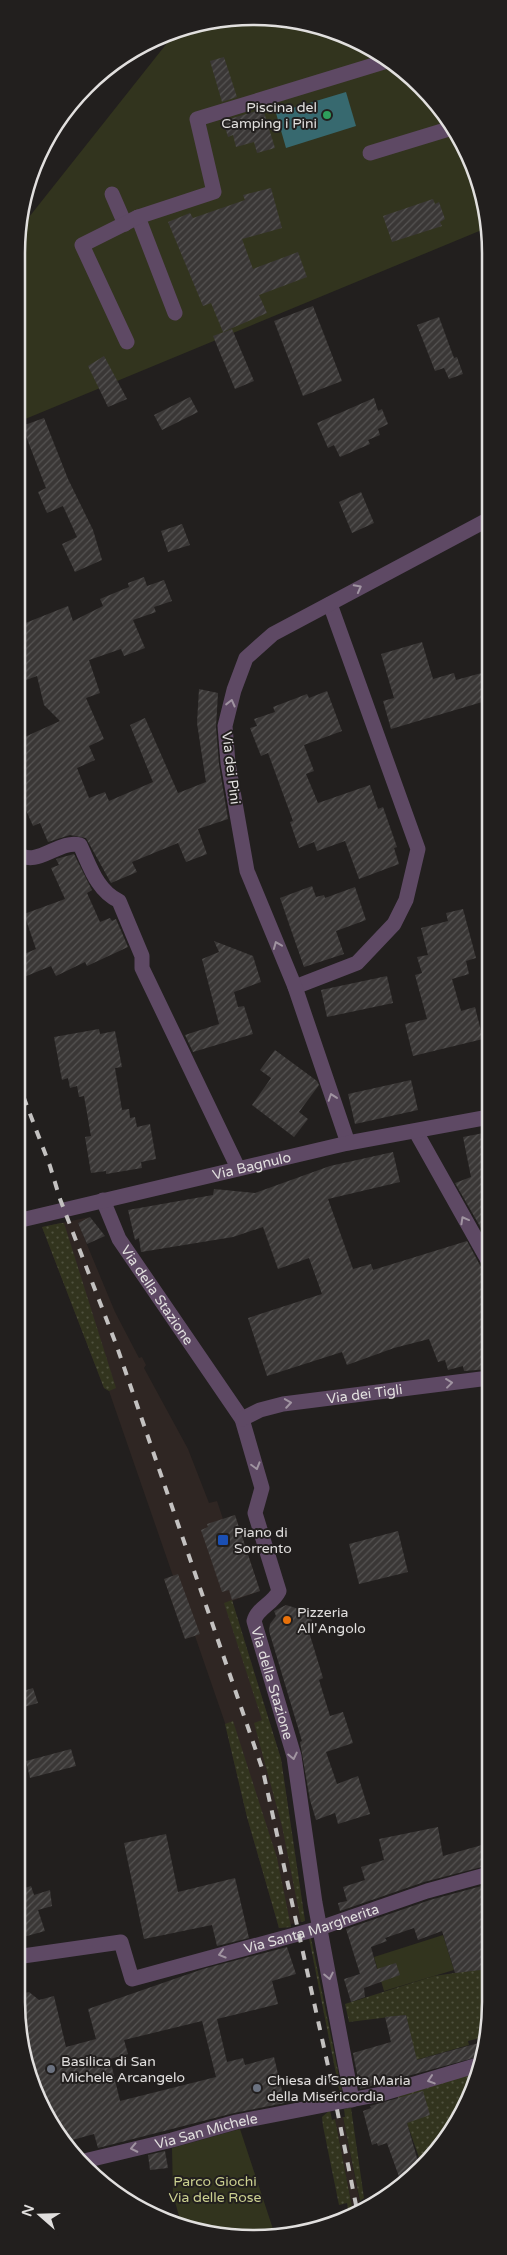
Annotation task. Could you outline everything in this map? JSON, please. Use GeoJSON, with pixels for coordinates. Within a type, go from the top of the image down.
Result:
{"type":"FeatureCollection","features":[{"type":"Feature","properties":{"kind":"street"},"geometry":{"type":"LineString","coordinates":[[127,342],[82,246],[132,220],[214,192],[196,119],[379,63]]}},
{"type":"Feature","properties":{"kind":"street"},"geometry":{"type":"LineString","coordinates":[[370,153],[445,130]]}},
{"type":"Feature","properties":{"kind":"street"},"geometry":{"type":"LineString","coordinates":[[112,194],[132,220],[176,314]]}},
{"type":"Feature","properties":{"kind":"street","name":"Via dei Pini"},"geometry":{"type":"LineString","coordinates":[[348,1144],[295,987],[247,871],[228,763],[225,726],[234,690],[246,658],[273,634],[482,523]]}},
{"type":"Feature","properties":{"kind":"street"},"geometry":{"type":"LineString","coordinates":[[295,987],[358,963],[394,924],[406,900],[418,849],[330,604]]}},
{"type":"Feature","properties":{"kind":"street"},"geometry":{"type":"LineString","coordinates":[[25,858],[32,858],[72,842],[80,845],[101,888],[107,896],[118,901],[142,956],[142,968],[238,1168]]}},
{"type":"Feature","properties":{"kind":"street","name":"Via Bagnulo"},"geometry":{"type":"LineString","coordinates":[[25,1219],[238,1168],[348,1144],[482,1118]]}},
{"type":"Feature","properties":{"kind":"street"},"geometry":{"type":"LineString","coordinates":[[416,1132],[482,1250]]}},
{"type":"Feature","properties":{"kind":"street","name":"Via della Stazione"},"geometry":{"type":"LineString","coordinates":[[103,1200],[119,1239],[242,1419],[262,1488],[255,1513],[279,1591],[274,1599],[260,1610],[255,1616],[254,1621],[294,1756],[320,1928],[352,2100]]}},
{"type":"Feature","properties":{"kind":"street","name":"Via dei Tigli"},"geometry":{"type":"LineString","coordinates":[[242,1419],[260,1410],[283,1404],[482,1379]]}},
{"type":"Feature","properties":{"kind":"street","name":"Via Santa Margherita"},"geometry":{"type":"LineString","coordinates":[[25,1956],[121,1942],[132,1979],[320,1928],[427,1891],[482,1876]]}},
{"type":"Feature","properties":{"kind":"street","name":"Via San Michele"},"geometry":{"type":"LineString","coordinates":[[89,2160],[236,2122],[305,2107],[352,2100],[422,2083],[472,2067]]}},
{"type":"Feature","properties":{"kind":"shaded area"},"geometry":{"type":"Polygon","coordinates":[[[90,1217],[78,1223],[115,1312],[139,1358],[142,1357],[146,1365],[144,1368],[188,1449],[209,1503],[217,1501],[223,1519],[235,1515],[260,1591],[232,1601],[281,1759],[305,1921],[291,1924],[291,1927],[279,1928],[247,1817],[225,1723],[195,1636],[185,1639],[164,1579],[173,1576],[109,1391],[104,1388],[42,1227],[90,1217]]]}},
{"type":"Feature","properties":{"kind":"shaded area"},"geometry":{"type":"Polygon","coordinates":[[[343,2117],[360,2203],[352,2207],[335,2119],[343,2117]]]}},
{"type":"Feature","properties":{"kind":"green space"},"geometry":{"type":"Polygon","coordinates":[[[239,25],[268,25],[298,29],[341,42],[393,72],[415,92],[435,114],[465,166],[478,209],[481,230],[25,419],[25,239],[28,219],[169,41],[209,29],[239,25]]]}},
{"type":"Feature","properties":{"kind":"green space"},"geometry":{"type":"Polygon","coordinates":[[[64,1223],[116,1388],[109,1391],[104,1388],[42,1227],[64,1223]]]}},
{"type":"Feature","properties":{"kind":"green space"},"geometry":{"type":"Polygon","coordinates":[[[232,1600],[281,1759],[305,1921],[301,1922],[282,1826],[254,1723],[262,1720],[224,1603],[232,1600]]]}},
{"type":"Feature","properties":{"kind":"green space"},"geometry":{"type":"Polygon","coordinates":[[[233,1721],[277,1858],[291,1927],[279,1928],[247,1817],[225,1724],[233,1721]]]}},
{"type":"Feature","properties":{"kind":"green space"},"geometry":{"type":"Polygon","coordinates":[[[443,1935],[454,1970],[384,1991],[374,1957],[443,1935]]]}},
{"type":"Feature","properties":{"kind":"green space"},"geometry":{"type":"Polygon","coordinates":[[[309,1938],[311,1938],[343,2093],[340,2094],[309,1938]]]}},
{"type":"Feature","properties":{"kind":"green space"},"geometry":{"type":"Polygon","coordinates":[[[482,1969],[482,2016],[479,2038],[468,2041],[469,2045],[416,2060],[406,2015],[349,2022],[345,2004],[434,1976],[482,1969]]]}},
{"type":"Feature","properties":{"kind":"green space"},"geometry":{"type":"Polygon","coordinates":[[[470,2074],[451,2116],[435,2141],[419,2158],[397,2095],[470,2074]]]}},
{"type":"Feature","properties":{"kind":"green space"},"geometry":{"type":"Polygon","coordinates":[[[351,2108],[364,2198],[360,2201],[343,2117],[345,2117],[344,2109],[351,2108]]]}},
{"type":"Feature","properties":{"kind":"green space"},"geometry":{"type":"Polygon","coordinates":[[[330,2110],[332,2120],[335,2119],[352,2207],[348,2209],[347,2203],[339,2205],[322,2117],[330,2110]]]}},
{"type":"Feature","properties":{"kind":"green space","name":"Parco Giochi Via delle Rose"},"geometry":{"type":"Polygon","coordinates":[[[240,2129],[273,2229],[239,2230],[209,2226],[180,2218],[173,2195],[172,2148],[240,2129]]]}},
{"type":"Feature","properties":{"kind":"water"},"geometry":{"type":"Polygon","coordinates":[[[346,92],[356,126],[286,148],[276,113],[346,92]]]}},
{"type":"Feature","properties":{"kind":"building"},"geometry":{"type":"Polygon","coordinates":[[[224,57],[237,97],[222,102],[210,61],[224,57]]]}},
{"type":"Feature","properties":{"kind":"building"},"geometry":{"type":"Polygon","coordinates":[[[263,109],[275,148],[257,153],[254,142],[236,147],[233,135],[228,137],[223,121],[263,109]]]}},
{"type":"Feature","properties":{"kind":"building"},"geometry":{"type":"Polygon","coordinates":[[[271,188],[282,228],[242,239],[253,269],[298,252],[307,277],[259,295],[267,313],[223,332],[211,303],[203,306],[168,222],[190,213],[193,218],[245,200],[243,195],[271,188]]]}},
{"type":"Feature","properties":{"kind":"building"},"geometry":{"type":"Polygon","coordinates":[[[433,199],[435,204],[439,202],[445,219],[440,222],[442,226],[392,242],[383,216],[433,199]]]}},
{"type":"Feature","properties":{"kind":"building"},"geometry":{"type":"Polygon","coordinates":[[[313,306],[342,381],[303,396],[274,321],[313,306]]]}},
{"type":"Feature","properties":{"kind":"building"},"geometry":{"type":"Polygon","coordinates":[[[439,317],[454,358],[457,357],[463,374],[449,379],[444,368],[435,371],[417,325],[439,317]]]}},
{"type":"Feature","properties":{"kind":"building"},"geometry":{"type":"Polygon","coordinates":[[[232,329],[254,381],[235,389],[213,336],[232,329]]]}},
{"type":"Feature","properties":{"kind":"building"},"geometry":{"type":"Polygon","coordinates":[[[104,356],[127,399],[108,407],[88,366],[104,356]]]}},
{"type":"Feature","properties":{"kind":"building"},"geometry":{"type":"Polygon","coordinates":[[[190,397],[198,412],[162,430],[154,415],[190,397]]]}},
{"type":"Feature","properties":{"kind":"building"},"geometry":{"type":"Polygon","coordinates":[[[374,398],[378,411],[382,409],[388,424],[378,429],[380,435],[368,440],[370,444],[340,457],[334,445],[328,448],[317,423],[374,398]]]}},
{"type":"Feature","properties":{"kind":"building"},"geometry":{"type":"Polygon","coordinates":[[[44,418],[68,479],[93,530],[102,560],[75,572],[62,544],[77,537],[63,506],[47,513],[38,492],[46,488],[25,434],[25,425],[44,418]]]}},
{"type":"Feature","properties":{"kind":"building"},"geometry":{"type":"Polygon","coordinates":[[[361,492],[374,523],[352,533],[339,502],[361,492]]]}},
{"type":"Feature","properties":{"kind":"building"},"geometry":{"type":"Polygon","coordinates":[[[182,524],[190,545],[168,552],[161,531],[182,524]]]}},
{"type":"Feature","properties":{"kind":"building"},"geometry":{"type":"Polygon","coordinates":[[[144,577],[147,586],[164,580],[172,601],[154,607],[156,612],[133,620],[145,648],[124,656],[121,649],[89,660],[100,693],[86,698],[104,739],[89,746],[95,760],[77,768],[89,798],[105,792],[109,801],[153,782],[130,725],[145,718],[178,793],[206,782],[197,723],[199,689],[218,693],[216,727],[219,764],[228,819],[198,829],[207,854],[186,862],[178,843],[132,862],[137,872],[111,883],[86,838],[70,835],[48,842],[40,823],[33,826],[25,808],[25,737],[60,721],[44,705],[37,676],[25,680],[25,623],[68,606],[73,621],[103,606],[100,599],[129,587],[128,583],[144,577]]]}},
{"type":"Feature","properties":{"kind":"building"},"geometry":{"type":"Polygon","coordinates":[[[422,642],[433,679],[454,673],[456,680],[482,673],[482,702],[391,729],[383,701],[394,698],[381,654],[422,642]]]}},
{"type":"Feature","properties":{"kind":"building"},"geometry":{"type":"Polygon","coordinates":[[[327,691],[342,731],[304,745],[314,771],[306,774],[318,803],[370,785],[378,809],[383,807],[397,847],[394,848],[399,864],[359,879],[345,841],[317,851],[314,842],[299,848],[290,822],[293,821],[268,753],[261,756],[250,728],[257,726],[254,719],[275,712],[273,707],[307,694],[309,698],[327,691]]]}},
{"type":"Feature","properties":{"kind":"building"},"geometry":{"type":"Polygon","coordinates":[[[74,854],[92,890],[87,893],[100,922],[110,918],[112,921],[116,919],[128,947],[87,966],[85,962],[56,976],[51,966],[25,977],[25,954],[36,949],[25,914],[65,899],[51,868],[59,865],[56,859],[74,854]]]}},
{"type":"Feature","properties":{"kind":"building"},"geometry":{"type":"Polygon","coordinates":[[[312,886],[316,897],[324,895],[325,898],[355,887],[366,920],[336,931],[344,954],[304,967],[280,898],[312,886]]]}},
{"type":"Feature","properties":{"kind":"building"},"geometry":{"type":"Polygon","coordinates":[[[463,909],[476,958],[466,961],[469,974],[452,979],[461,1011],[475,1007],[482,1039],[413,1056],[405,1024],[427,1019],[415,975],[422,973],[417,957],[428,955],[421,928],[448,921],[446,913],[463,909]]]}},
{"type":"Feature","properties":{"kind":"building"},"geometry":{"type":"Polygon","coordinates":[[[214,941],[253,956],[261,982],[234,992],[238,1007],[244,1006],[253,1034],[193,1052],[185,1035],[219,1024],[202,959],[219,952],[214,941]]]}},
{"type":"Feature","properties":{"kind":"building"},"geometry":{"type":"Polygon","coordinates":[[[387,976],[393,1003],[327,1017],[321,990],[387,976]]]}},
{"type":"Feature","properties":{"kind":"building"},"geometry":{"type":"Polygon","coordinates":[[[99,1029],[100,1034],[115,1031],[122,1067],[115,1068],[122,1110],[129,1109],[130,1118],[135,1117],[137,1127],[150,1124],[156,1159],[141,1162],[142,1168],[106,1174],[106,1171],[91,1173],[85,1137],[91,1136],[84,1096],[79,1097],[77,1086],[70,1088],[68,1078],[62,1080],[54,1037],[99,1029]]]}},
{"type":"Feature","properties":{"kind":"building"},"geometry":{"type":"Polygon","coordinates":[[[275,1050],[317,1081],[319,1085],[299,1112],[308,1119],[294,1137],[252,1105],[271,1078],[260,1070],[275,1050]]]}},
{"type":"Feature","properties":{"kind":"building"},"geometry":{"type":"Polygon","coordinates":[[[411,1080],[418,1110],[355,1124],[348,1094],[411,1080]]]}},
{"type":"Feature","properties":{"kind":"building"},"geometry":{"type":"Polygon","coordinates":[[[482,1133],[482,1230],[455,1183],[471,1177],[463,1137],[482,1133]]]}},
{"type":"Feature","properties":{"kind":"building"},"geometry":{"type":"Polygon","coordinates":[[[393,1152],[400,1182],[328,1199],[353,1269],[371,1264],[373,1270],[467,1241],[482,1268],[482,1370],[464,1371],[463,1366],[448,1370],[445,1360],[438,1362],[429,1339],[394,1348],[347,1365],[342,1352],[267,1376],[248,1318],[322,1294],[309,1258],[278,1269],[263,1227],[233,1237],[141,1252],[139,1238],[135,1240],[128,1210],[213,1195],[214,1189],[255,1193],[330,1166],[393,1152]]]}},
{"type":"Feature","properties":{"kind":"building"},"geometry":{"type":"Polygon","coordinates":[[[90,1217],[105,1236],[87,1244],[78,1223],[90,1217]]]}},
{"type":"Feature","properties":{"kind":"building"},"geometry":{"type":"Polygon","coordinates":[[[235,1515],[260,1591],[232,1600],[229,1590],[222,1592],[201,1530],[208,1527],[207,1524],[235,1515]]]}},
{"type":"Feature","properties":{"kind":"building"},"geometry":{"type":"Polygon","coordinates":[[[398,1531],[408,1572],[359,1584],[349,1544],[398,1531]]]}},
{"type":"Feature","properties":{"kind":"building"},"geometry":{"type":"Polygon","coordinates":[[[178,1574],[200,1634],[185,1639],[164,1579],[178,1574]]]}},
{"type":"Feature","properties":{"kind":"building"},"geometry":{"type":"Polygon","coordinates":[[[286,1605],[302,1610],[303,1613],[309,1611],[315,1630],[309,1632],[323,1678],[319,1680],[330,1716],[343,1712],[353,1743],[326,1752],[337,1784],[358,1776],[370,1814],[338,1824],[335,1813],[316,1820],[310,1800],[300,1742],[302,1741],[269,1631],[270,1624],[276,1616],[274,1611],[286,1605]]]}},
{"type":"Feature","properties":{"kind":"building"},"geometry":{"type":"Polygon","coordinates":[[[33,1688],[38,1703],[25,1707],[25,1690],[33,1688]]]}},
{"type":"Feature","properties":{"kind":"building"},"geometry":{"type":"Polygon","coordinates":[[[71,1749],[76,1766],[30,1778],[26,1761],[71,1749]]]}},
{"type":"Feature","properties":{"kind":"building"},"geometry":{"type":"Polygon","coordinates":[[[438,1827],[443,1856],[482,1845],[482,1867],[424,1882],[340,1911],[338,1903],[347,1901],[343,1887],[365,1880],[361,1867],[384,1860],[379,1839],[438,1827]]]}},
{"type":"Feature","properties":{"kind":"building"},"geometry":{"type":"Polygon","coordinates":[[[166,1834],[178,1892],[235,1878],[249,1938],[217,1946],[212,1925],[144,1939],[124,1843],[166,1834]]]}},
{"type":"Feature","properties":{"kind":"building"},"geometry":{"type":"Polygon","coordinates":[[[31,1886],[34,1895],[50,1890],[52,1906],[38,1910],[45,1931],[25,1937],[25,1888],[31,1886]]]}},
{"type":"Feature","properties":{"kind":"building"},"geometry":{"type":"Polygon","coordinates":[[[482,1886],[482,1970],[455,1973],[442,1931],[418,1940],[414,1928],[385,1938],[387,1941],[371,1947],[377,1969],[396,1963],[400,1975],[364,1988],[365,1997],[351,2002],[344,1979],[360,1974],[346,1929],[430,1900],[482,1886]]]}},
{"type":"Feature","properties":{"kind":"building"},"geometry":{"type":"Polygon","coordinates":[[[287,1947],[296,1974],[272,1981],[278,2004],[217,2019],[227,2062],[243,2058],[245,2065],[274,2057],[285,2103],[234,2113],[98,2148],[94,2134],[72,2140],[49,2103],[37,2075],[29,2046],[25,2016],[25,1993],[29,1992],[39,2000],[54,1996],[66,2047],[96,2039],[88,2009],[203,1969],[287,1947]],[[202,2021],[124,2040],[128,2054],[110,2059],[120,2101],[216,2077],[202,2021]]]}},
{"type":"Feature","properties":{"kind":"building"},"geometry":{"type":"Polygon","coordinates":[[[406,2015],[417,2060],[478,2043],[475,2058],[360,2089],[353,2053],[391,2042],[385,2017],[406,2015]]]}},
{"type":"Feature","properties":{"kind":"building"},"geometry":{"type":"Polygon","coordinates":[[[423,2091],[430,2115],[407,2123],[418,2160],[399,2177],[387,2143],[378,2146],[377,2143],[372,2145],[363,2111],[371,2108],[370,2106],[423,2091]]]}},
{"type":"Feature","properties":{"kind":"building"},"geometry":{"type":"Polygon","coordinates":[[[165,2151],[168,2168],[150,2170],[148,2155],[165,2151]]]}},
{"type":"Feature","properties":{"kind":"railway"},"geometry":{"type":"LineString","coordinates":[[25,1101],[50,1166],[60,1199],[116,1344],[263,1771],[332,2084],[356,2205]]}},
{"type":"Feature","properties":{"kind":"place","name":"Piscina del Camping i Pini"},"geometry":{"type":"Point","coordinates":[327,115]}},
{"type":"Feature","properties":{"kind":"place","name":"Piano di Sorrento"},"geometry":{"type":"Point","coordinates":[223,1540]}},
{"type":"Feature","properties":{"kind":"place","name":"Pizzeria All'Angolo"},"geometry":{"type":"Point","coordinates":[287,1620]}},
{"type":"Feature","properties":{"kind":"place","name":"Basilica di San Michele Arcangelo"},"geometry":{"type":"Point","coordinates":[51,2069]}},
{"type":"Feature","properties":{"kind":"place","name":"Chiesa di Santa Maria della Misericordia"},"geometry":{"type":"Point","coordinates":[257,2088]}}]}
